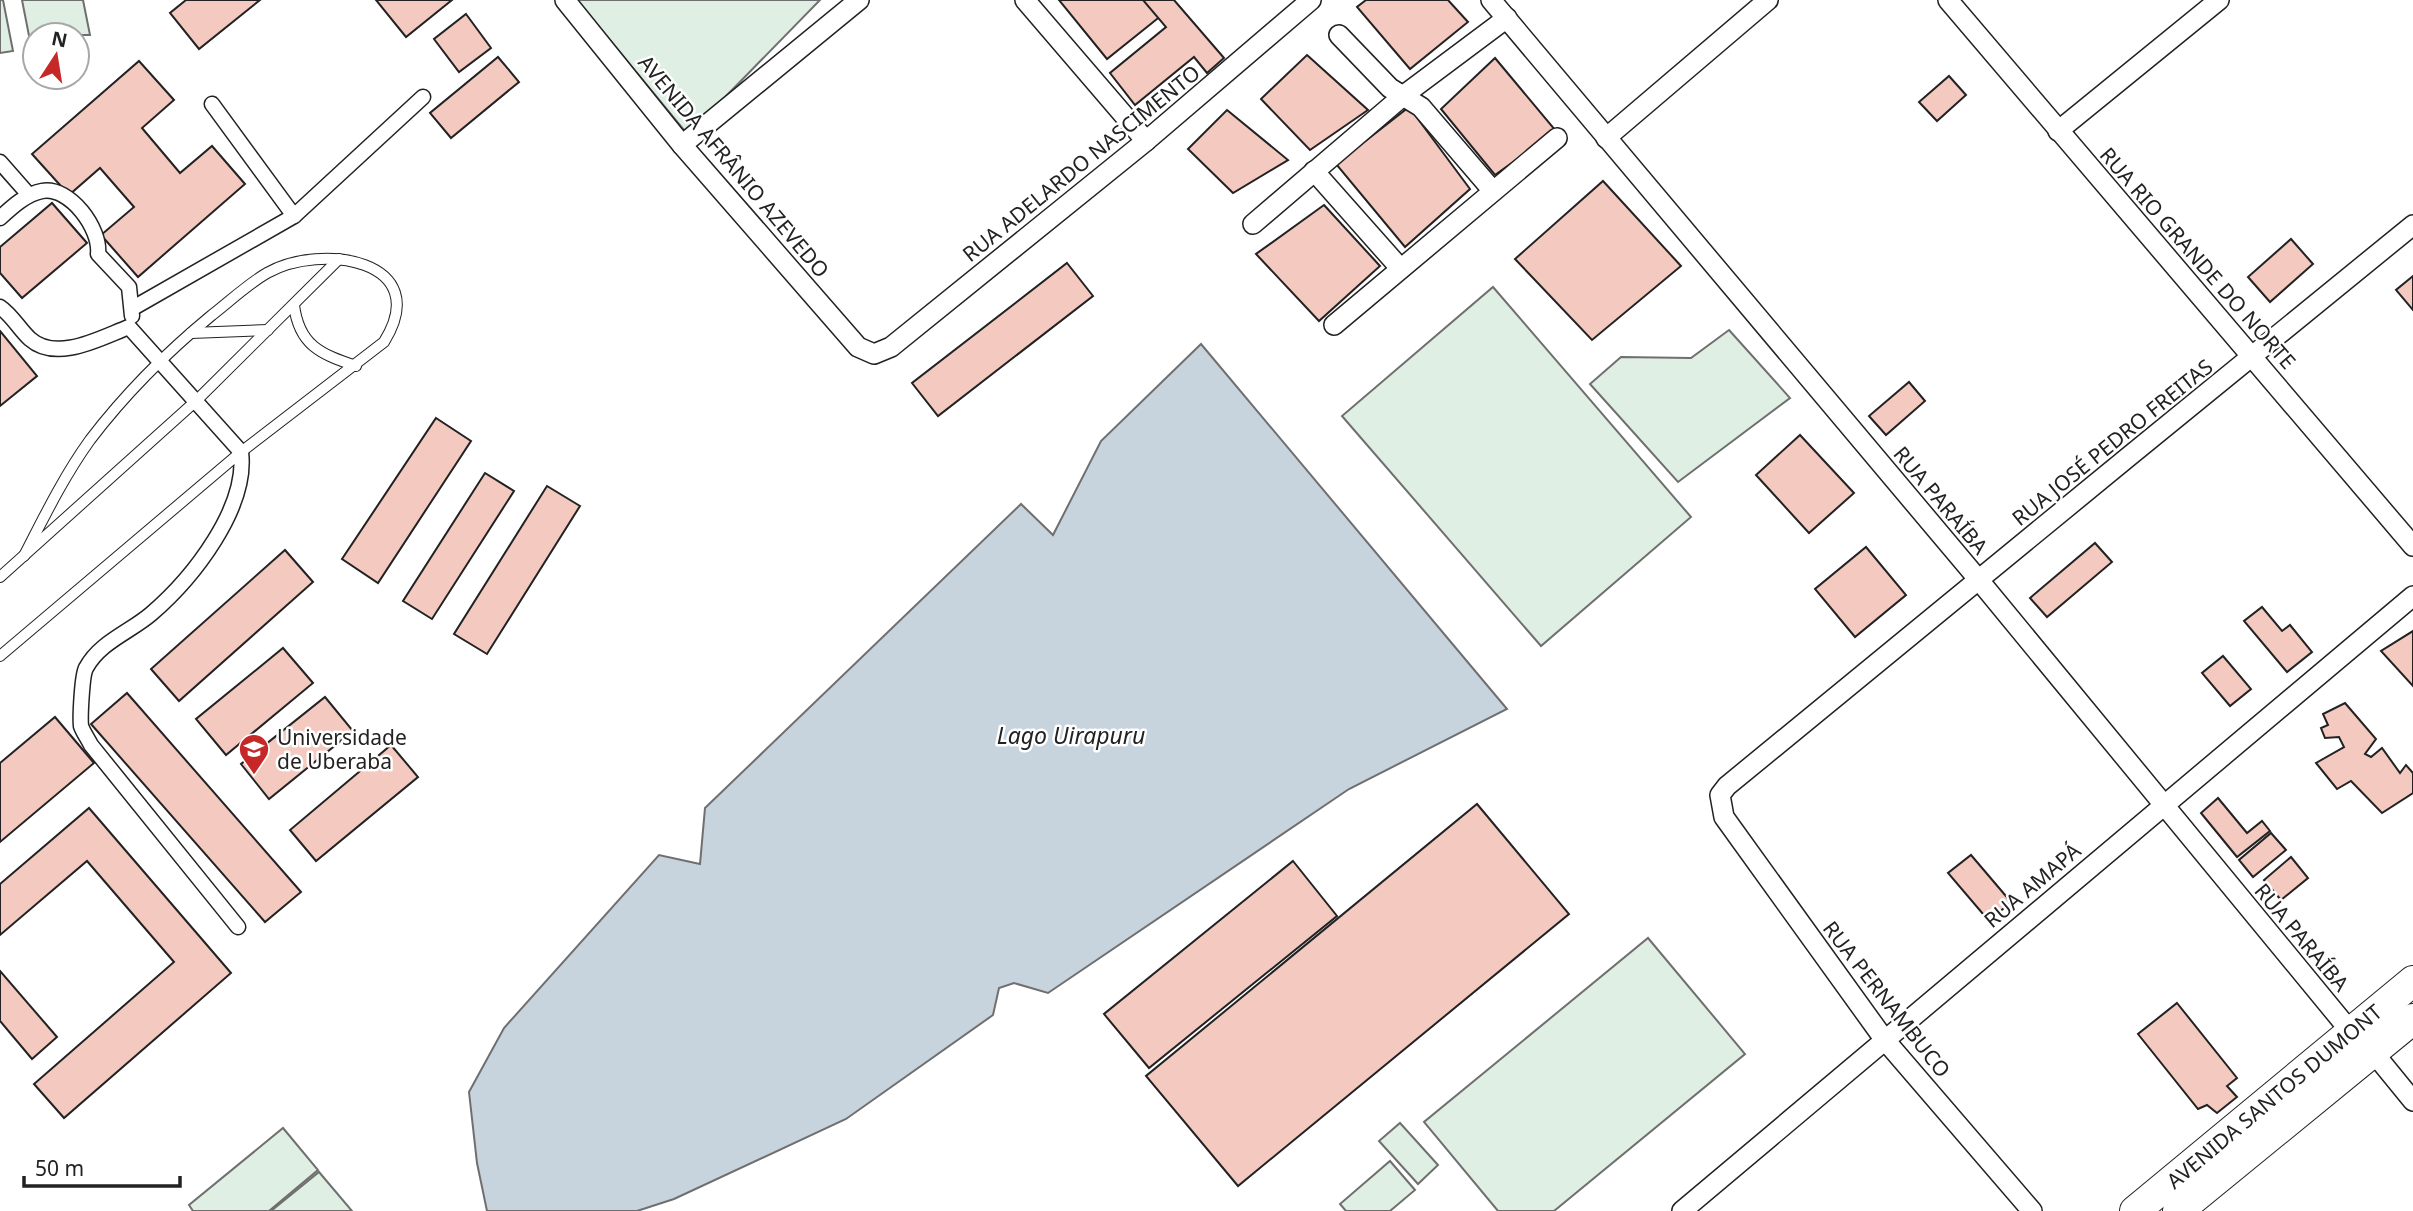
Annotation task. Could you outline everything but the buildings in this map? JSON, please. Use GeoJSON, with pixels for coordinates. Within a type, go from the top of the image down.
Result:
{"type":"FeatureCollection","features":[{"type":"Feature","properties":{"kind":"main road","name":"AVENIDA SANTOS DUMONT"},"geometry":{"type":"LineString","coordinates":[[2178,1211],[2362,1042],[2413,981]]}},
{"type":"Feature","properties":{"kind":"main road","name":"AVENIDA SANTOS DUMONT"},"geometry":{"type":"LineString","coordinates":[[2135,1211],[2362,1042],[2413,1019]]}},
{"type":"Feature","properties":{"kind":"street","name":"AVENIDA AFRÂNIO AZEVEDO"},"geometry":{"type":"LineString","coordinates":[[565,0],[682,145],[858,347],[874,354]]}},
{"type":"Feature","properties":{"kind":"street"},"geometry":{"type":"LineString","coordinates":[[682,145],[859,0]]}},
{"type":"Feature","properties":{"kind":"street"},"geometry":{"type":"LineString","coordinates":[[1025,0],[1146,141]]}},
{"type":"Feature","properties":{"kind":"street","name":"RUA ADELARDO NASCIMENTO"},"geometry":{"type":"LineString","coordinates":[[874,354],[891,347],[1146,141],[1311,0]]}},
{"type":"Feature","properties":{"kind":"street","name":"RUA PARAÍBA"},"geometry":{"type":"LineString","coordinates":[[1491,0],[2413,1101]]}},
{"type":"Feature","properties":{"kind":"street"},"geometry":{"type":"LineString","coordinates":[[1606,138],[1768,0]]}},
{"type":"Feature","properties":{"kind":"street","name":"RUA RIO GRANDE DO NORTE"},"geometry":{"type":"LineString","coordinates":[[1948,0],[2413,546]]}},
{"type":"Feature","properties":{"kind":"street"},"geometry":{"type":"LineString","coordinates":[[2058,131],[2218,0]]}},
{"type":"Feature","properties":{"kind":"street"},"geometry":{"type":"LineString","coordinates":[[1253,224],[1404,95],[1507,18]]}},
{"type":"Feature","properties":{"kind":"street"},"geometry":{"type":"LineString","coordinates":[[1339,35],[1377,76],[1436,122],[1493,191]]}},
{"type":"Feature","properties":{"kind":"street"},"geometry":{"type":"LineString","coordinates":[[133,308],[294,216],[423,97]]}},
{"type":"Feature","properties":{"kind":"street"},"geometry":{"type":"LineString","coordinates":[[212,104],[294,216]]}},
{"type":"Feature","properties":{"kind":"street"},"geometry":{"type":"LineString","coordinates":[[1334,325],[1557,138]]}},
{"type":"Feature","properties":{"kind":"street"},"geometry":{"type":"LineString","coordinates":[[0,162],[29,195]]}},
{"type":"Feature","properties":{"kind":"street"},"geometry":{"type":"LineString","coordinates":[[1314,172],[1399,268]]}},
{"type":"Feature","properties":{"kind":"street"},"geometry":{"type":"LineString","coordinates":[[0,218],[29,195],[45,190],[65,196],[89,222],[99,241],[97,254],[129,287],[133,308],[129,327]]}},
{"type":"Feature","properties":{"kind":"street","name":"RUA JOSÉ PEDRO FREITAS"},"geometry":{"type":"LineString","coordinates":[[1720,806],[1720,795],[1727,786],[2413,225]]}},
{"type":"Feature","properties":{"kind":"street"},"geometry":{"type":"LineString","coordinates":[[0,307],[32,341],[51,348],[78,346],[129,327]]}},
{"type":"Feature","properties":{"kind":"street"},"geometry":{"type":"LineString","coordinates":[[129,327],[197,400],[240,452],[243,469],[238,496],[211,545],[186,579],[151,614],[97,653],[84,670],[81,725],[90,745],[239,927]]}},
{"type":"Feature","properties":{"kind":"street","name":"RUA AMAPÁ"},"geometry":{"type":"LineString","coordinates":[[1682,1211],[1884,1038],[2413,596]]}},
{"type":"Feature","properties":{"kind":"street","name":"RUA PERNAMBUCO"},"geometry":{"type":"LineString","coordinates":[[1720,806],[1724,817],[1884,1038],[2032,1211]]}},
{"type":"Feature","properties":{"kind":"lane"},"geometry":{"type":"LineString","coordinates":[[0,577],[197,400],[339,259]]}},
{"type":"Feature","properties":{"kind":"lane"},"geometry":{"type":"LineString","coordinates":[[0,656],[4,649],[240,452],[384,342],[394,327],[396,295],[389,279],[376,269],[339,259],[299,262],[266,273],[161,360],[89,442],[24,556]]}},
{"type":"Feature","properties":{"kind":"lane"},"geometry":{"type":"LineString","coordinates":[[294,305],[302,334],[314,347],[324,355],[356,366]]}},
{"type":"Feature","properties":{"kind":"lane"},"geometry":{"type":"LineString","coordinates":[[191,333],[268,330]]}},
{"type":"Feature","properties":{"kind":"green space"},"geometry":{"type":"Polygon","coordinates":[[[0,0],[3,0],[13,51],[0,53],[0,0]]]}},
{"type":"Feature","properties":{"kind":"green space"},"geometry":{"type":"Polygon","coordinates":[[[22,0],[83,0],[87,21],[26,21],[22,0]]]}},
{"type":"Feature","properties":{"kind":"green space"},"geometry":{"type":"Polygon","coordinates":[[[577,0],[820,0],[688,135],[577,0]]]}},
{"type":"Feature","properties":{"kind":"green space"},"geometry":{"type":"Polygon","coordinates":[[[1493,287],[1691,517],[1541,646],[1342,416],[1493,287]]]}},
{"type":"Feature","properties":{"kind":"green space"},"geometry":{"type":"Polygon","coordinates":[[[1729,330],[1790,398],[1678,482],[1590,384],[1621,357],[1691,358],[1729,330]]]}},
{"type":"Feature","properties":{"kind":"green space"},"geometry":{"type":"Polygon","coordinates":[[[1648,938],[1745,1054],[1554,1211],[1498,1211],[1424,1122],[1648,938]]]}},
{"type":"Feature","properties":{"kind":"green space"},"geometry":{"type":"Polygon","coordinates":[[[1400,1123],[1438,1165],[1418,1184],[1379,1141],[1400,1123]]]}},
{"type":"Feature","properties":{"kind":"green space"},"geometry":{"type":"Polygon","coordinates":[[[283,1128],[318,1170],[269,1211],[193,1211],[189,1205],[283,1128]]]}},
{"type":"Feature","properties":{"kind":"green space"},"geometry":{"type":"Polygon","coordinates":[[[1390,1161],[1415,1190],[1390,1211],[1346,1211],[1340,1204],[1390,1161]]]}},
{"type":"Feature","properties":{"kind":"green space"},"geometry":{"type":"Polygon","coordinates":[[[319,1172],[352,1211],[271,1211],[319,1172]]]}},
{"type":"Feature","properties":{"kind":"water","name":"Lago Uirapuru"},"geometry":{"type":"Polygon","coordinates":[[[1201,344],[1507,709],[1349,789],[1048,993],[1014,983],[999,988],[993,1015],[846,1119],[674,1199],[637,1211],[487,1211],[477,1163],[469,1092],[504,1028],[659,855],[700,864],[705,808],[1021,504],[1053,535],[1101,441],[1201,344]]]}},
{"type":"Feature","properties":{"kind":"place","name":"Universidade de Uberaba"},"geometry":{"type":"Point","coordinates":[254,776]}}]}
